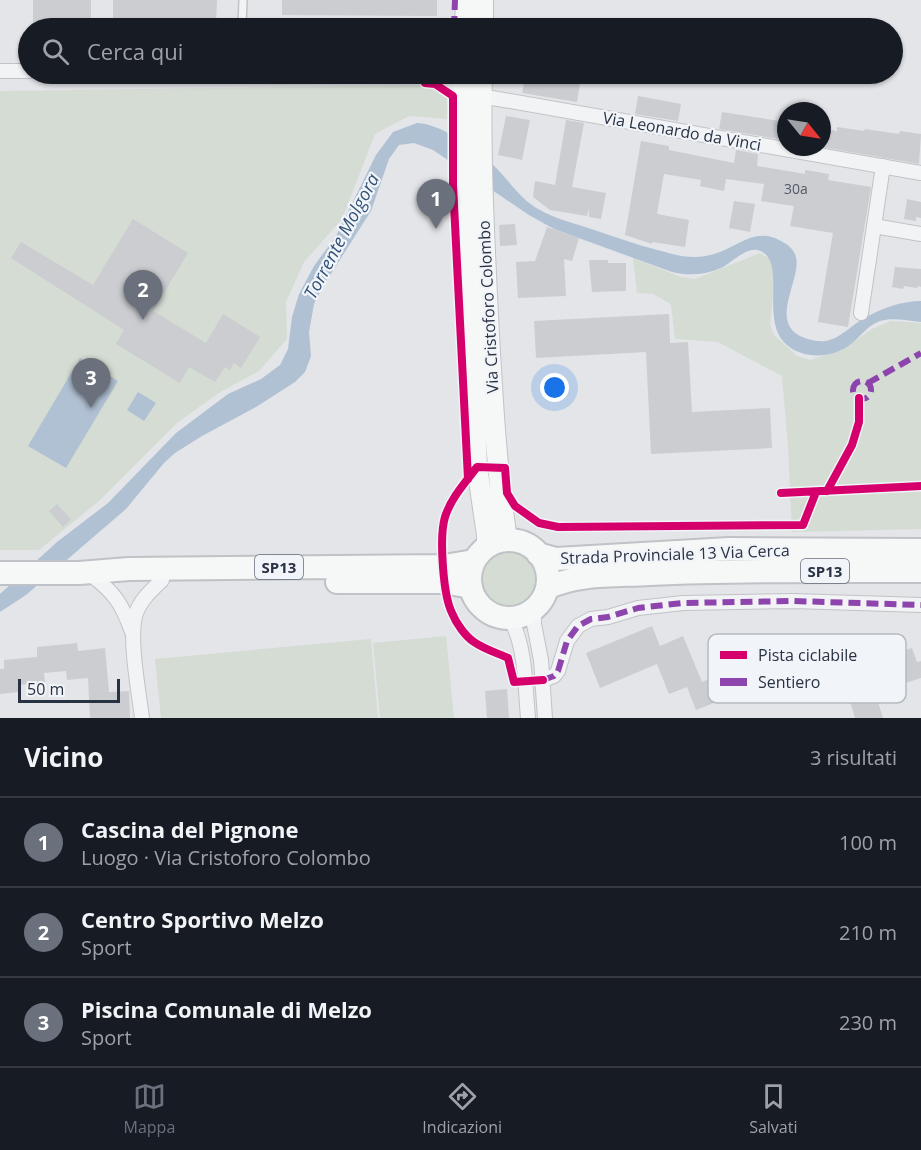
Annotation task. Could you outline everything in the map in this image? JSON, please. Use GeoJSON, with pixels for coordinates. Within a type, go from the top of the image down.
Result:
{"type":"FeatureCollection","features":[{"type":"Feature","properties":{"kind":"main road","name":"Strada Provinciale 13 Via Cerca"},"geometry":{"type":"LineString","coordinates":[[489,549],[521,542],[538,554],[556,559],[729,560],[921,571]]}},
{"type":"Feature","properties":{"kind":"main road","name":"SP13"},"geometry":{"type":"LineString","coordinates":[[0,573],[85,574],[129,569],[444,566],[489,549]]}},
{"type":"Feature","properties":{"kind":"main road"},"geometry":{"type":"LineString","coordinates":[[489,549],[470,574],[474,597],[483,608],[496,616],[510,618],[534,608]]}},
{"type":"Feature","properties":{"kind":"main road","name":"Strada Provinciale 13 Via Cerca"},"geometry":{"type":"LineString","coordinates":[[547,588],[559,582],[584,577],[729,560],[921,550]]}},
{"type":"Feature","properties":{"kind":"main road","name":"Strada Provinciale 13 Via Cerca"},"geometry":{"type":"LineString","coordinates":[[534,608],[547,588],[547,573],[538,554]]}},
{"type":"Feature","properties":{"kind":"main road","name":"SP13"},"geometry":{"type":"LineString","coordinates":[[85,574],[129,581],[443,582],[471,587]]}},
{"type":"Feature","properties":{"kind":"street"},"geometry":{"type":"LineString","coordinates":[[465,18],[466,0]]}},
{"type":"Feature","properties":{"kind":"street"},"geometry":{"type":"LineString","coordinates":[[483,0],[483,18]]}},
{"type":"Feature","properties":{"kind":"street"},"geometry":{"type":"LineString","coordinates":[[0,71],[18,71]]}},
{"type":"Feature","properties":{"kind":"street"},"geometry":{"type":"LineString","coordinates":[[451,84],[472,97]]}},
{"type":"Feature","properties":{"kind":"street","name":"Via Cristoforo Colombo"},"geometry":{"type":"LineString","coordinates":[[467,84],[472,97],[473,187],[497,466],[489,549]]}},
{"type":"Feature","properties":{"kind":"street","name":"Via Cristoforo Colombo"},"geometry":{"type":"LineString","coordinates":[[472,97],[478,84]]}},
{"type":"Feature","properties":{"kind":"street","name":"Via Leonardo da Vinci"},"geometry":{"type":"LineString","coordinates":[[472,97],[921,173]]}},
{"type":"Feature","properties":{"kind":"street"},"geometry":{"type":"LineString","coordinates":[[861,313],[883,166]]}},
{"type":"Feature","properties":{"kind":"street"},"geometry":{"type":"LineString","coordinates":[[874,226],[921,234]]}},
{"type":"Feature","properties":{"kind":"street"},"geometry":{"type":"LineString","coordinates":[[85,574],[115,596],[124,610],[133,634]]}},
{"type":"Feature","properties":{"kind":"street"},"geometry":{"type":"LineString","coordinates":[[142,718],[133,634],[135,615],[149,593],[162,580]]}},
{"type":"Feature","properties":{"kind":"street"},"geometry":{"type":"LineString","coordinates":[[522,658],[542,673],[554,676],[558,671],[567,640],[575,629],[591,619],[608,617],[638,608],[683,603],[793,601],[921,605]]}},
{"type":"Feature","properties":{"kind":"street"},"geometry":{"type":"LineString","coordinates":[[534,608],[545,718]]}},
{"type":"Feature","properties":{"kind":"street"},"geometry":{"type":"LineString","coordinates":[[510,618],[518,636],[522,658],[528,718]]}},
{"type":"Feature","properties":{"kind":"lane"},"geometry":{"type":"LineString","coordinates":[[242,18],[243,0]]}},
{"type":"Feature","properties":{"kind":"shaded area"},"geometry":{"type":"Polygon","coordinates":[[[448,85],[447,119],[409,116],[375,134],[342,219],[304,262],[286,302],[287,339],[259,371],[220,392],[177,423],[99,501],[39,550],[0,550],[0,91],[448,85]]]}},
{"type":"Feature","properties":{"kind":"shaded area"},"geometry":{"type":"Polygon","coordinates":[[[760,253],[772,260],[776,268],[770,324],[774,335],[797,356],[810,360],[842,350],[872,329],[891,321],[921,323],[921,529],[792,532],[782,376],[718,342],[675,339],[671,304],[653,294],[637,293],[633,258],[681,277],[695,279],[760,253]]]}},
{"type":"Feature","properties":{"kind":"shaded area"},"geometry":{"type":"Polygon","coordinates":[[[514,547],[532,556],[539,567],[541,580],[539,593],[532,604],[521,611],[502,613],[484,604],[477,593],[475,574],[484,556],[495,549],[514,547]]]}},
{"type":"Feature","properties":{"kind":"shaded area"},"geometry":{"type":"Polygon","coordinates":[[[446,636],[454,718],[380,718],[373,643],[446,636]]]}},
{"type":"Feature","properties":{"kind":"shaded area"},"geometry":{"type":"Polygon","coordinates":[[[371,639],[378,718],[161,718],[155,659],[371,639]]]}},
{"type":"Feature","properties":{"kind":"water","name":"Torrente Molgora"},"geometry":{"type":"Polygon","coordinates":[[[417,123],[436,127],[476,150],[520,195],[540,210],[628,241],[671,254],[696,257],[723,251],[755,237],[772,237],[783,242],[795,254],[797,267],[788,301],[788,323],[794,331],[805,338],[822,341],[836,338],[875,312],[906,302],[921,301],[921,322],[895,319],[880,321],[868,328],[844,349],[819,355],[802,353],[787,345],[779,334],[773,307],[772,265],[767,256],[758,250],[748,251],[721,268],[709,272],[685,274],[672,272],[554,229],[529,215],[433,150],[414,143],[399,145],[389,159],[371,211],[314,304],[309,332],[311,356],[305,372],[295,382],[256,407],[175,453],[126,509],[26,595],[0,612],[0,594],[57,542],[108,503],[176,433],[228,394],[261,379],[280,365],[288,349],[292,317],[299,294],[314,266],[336,236],[376,155],[393,132],[417,123]]]}},
{"type":"Feature","properties":{"kind":"water"},"geometry":{"type":"Polygon","coordinates":[[[80,358],[118,381],[66,468],[28,446],[80,358]]]}},
{"type":"Feature","properties":{"kind":"water"},"geometry":{"type":"Polygon","coordinates":[[[138,392],[156,403],[144,421],[127,410],[138,392]]]}},
{"type":"Feature","properties":{"kind":"building"},"geometry":{"type":"Polygon","coordinates":[[[33,0],[91,0],[91,18],[33,18],[33,0]]]}},
{"type":"Feature","properties":{"kind":"building"},"geometry":{"type":"Polygon","coordinates":[[[113,0],[217,0],[216,18],[113,18],[113,0]]]}},
{"type":"Feature","properties":{"kind":"building"},"geometry":{"type":"Polygon","coordinates":[[[282,0],[437,0],[437,16],[282,15],[282,0]]]}},
{"type":"Feature","properties":{"kind":"building"},"geometry":{"type":"Polygon","coordinates":[[[524,84],[580,84],[577,102],[522,93],[524,84]]]}},
{"type":"Feature","properties":{"kind":"building"},"geometry":{"type":"Polygon","coordinates":[[[638,96],[681,104],[678,121],[635,114],[638,96]]]}},
{"type":"Feature","properties":{"kind":"building"},"geometry":{"type":"Polygon","coordinates":[[[722,112],[777,121],[777,139],[719,129],[722,112]]]}},
{"type":"Feature","properties":{"kind":"building"},"geometry":{"type":"Polygon","coordinates":[[[506,116],[530,120],[522,160],[498,155],[506,116]]]}},
{"type":"Feature","properties":{"kind":"building"},"geometry":{"type":"Polygon","coordinates":[[[566,120],[584,123],[572,187],[606,193],[601,219],[589,217],[589,209],[587,216],[550,210],[533,197],[535,181],[555,185],[566,120]]]}},
{"type":"Feature","properties":{"kind":"building"},"geometry":{"type":"Polygon","coordinates":[[[837,127],[899,134],[900,131],[921,134],[919,164],[831,149],[831,130],[837,131],[837,127]]]}},
{"type":"Feature","properties":{"kind":"building"},"geometry":{"type":"Polygon","coordinates":[[[641,141],[669,146],[669,150],[734,163],[736,150],[758,154],[757,166],[805,174],[805,170],[829,174],[828,180],[871,187],[848,327],[818,322],[833,233],[790,226],[794,206],[761,201],[764,184],[726,179],[724,191],[700,186],[701,180],[664,174],[657,214],[689,220],[685,247],[652,242],[652,244],[625,235],[641,141]]]}},
{"type":"Feature","properties":{"kind":"building"},"geometry":{"type":"Polygon","coordinates":[[[907,199],[921,202],[921,218],[916,217],[916,221],[904,219],[907,199]]]}},
{"type":"Feature","properties":{"kind":"building"},"geometry":{"type":"Polygon","coordinates":[[[734,201],[755,204],[750,232],[729,228],[734,201]]]}},
{"type":"Feature","properties":{"kind":"building"},"geometry":{"type":"Polygon","coordinates":[[[133,219],[188,253],[153,311],[206,343],[223,314],[260,337],[241,368],[234,363],[230,370],[225,367],[215,382],[189,367],[180,383],[116,344],[124,330],[11,258],[21,242],[93,285],[133,219]]]}},
{"type":"Feature","properties":{"kind":"building"},"geometry":{"type":"Polygon","coordinates":[[[515,224],[517,245],[500,246],[499,225],[515,224]]]}},
{"type":"Feature","properties":{"kind":"building"},"geometry":{"type":"Polygon","coordinates":[[[547,227],[579,238],[572,261],[564,259],[566,296],[518,298],[516,262],[535,261],[547,227]]]}},
{"type":"Feature","properties":{"kind":"building"},"geometry":{"type":"Polygon","coordinates":[[[589,260],[626,263],[626,291],[592,292],[589,260]]]}},
{"type":"Feature","properties":{"kind":"building"},"geometry":{"type":"Polygon","coordinates":[[[895,267],[921,269],[921,287],[904,286],[903,289],[892,287],[895,267]]]}},
{"type":"Feature","properties":{"kind":"building"},"geometry":{"type":"Polygon","coordinates":[[[669,314],[670,343],[688,342],[692,412],[770,408],[772,448],[651,454],[646,352],[536,358],[534,321],[669,314]]]}},
{"type":"Feature","properties":{"kind":"building"},"geometry":{"type":"Polygon","coordinates":[[[57,504],[71,519],[63,527],[49,511],[57,504]]]}},
{"type":"Feature","properties":{"kind":"building"},"geometry":{"type":"Polygon","coordinates":[[[652,626],[660,646],[683,636],[702,682],[708,679],[708,703],[714,703],[696,710],[687,687],[669,694],[657,664],[600,688],[586,653],[652,626]]]}},
{"type":"Feature","properties":{"kind":"building"},"geometry":{"type":"Polygon","coordinates":[[[77,643],[78,651],[105,648],[109,692],[129,691],[130,718],[90,718],[88,678],[67,680],[66,671],[44,673],[45,682],[18,685],[19,692],[0,694],[0,669],[4,669],[4,660],[37,657],[37,647],[77,643]]]}},
{"type":"Feature","properties":{"kind":"building"},"geometry":{"type":"Polygon","coordinates":[[[912,648],[917,662],[921,661],[921,678],[906,683],[906,650],[912,648]]]}},
{"type":"Feature","properties":{"kind":"building"},"geometry":{"type":"Polygon","coordinates":[[[507,689],[509,718],[487,718],[485,691],[507,689]]]}},
{"type":"Feature","properties":{"kind":"building"},"geometry":{"type":"Polygon","coordinates":[[[850,703],[878,703],[883,718],[855,718],[850,703]]]}},
{"type":"Feature","properties":{"kind":"marked path"},"geometry":{"type":"LineString","coordinates":[[454,18],[455,0]]}},
{"type":"Feature","properties":{"kind":"marked path"},"geometry":{"type":"LineString","coordinates":[[868,383],[921,353]]}},
{"type":"Feature","properties":{"kind":"marked path"},"geometry":{"type":"LineString","coordinates":[[858,381],[866,381],[871,386],[871,390],[869,397],[858,399],[853,394],[853,386],[858,381]]}},
{"type":"Feature","properties":{"kind":"marked path"},"geometry":{"type":"LineString","coordinates":[[543,680],[554,676],[558,671],[567,641],[578,626],[591,619],[608,617],[638,608],[683,603],[793,601],[921,605]]}},
{"type":"Feature","properties":{"kind":"cycle path"},"geometry":{"type":"LineString","coordinates":[[435,84],[453,96],[453,185],[468,479]]}},
{"type":"Feature","properties":{"kind":"cycle path"},"geometry":{"type":"LineString","coordinates":[[827,491],[852,445],[859,422],[859,398]]}},
{"type":"Feature","properties":{"kind":"cycle path"},"geometry":{"type":"LineString","coordinates":[[543,680],[514,682],[508,658],[482,647],[464,633],[449,605],[444,580],[443,526],[455,497],[477,467],[505,468],[507,493],[515,506],[539,523],[558,527],[803,525],[816,492]]}},
{"type":"Feature","properties":{"kind":"cycle path"},"geometry":{"type":"LineString","coordinates":[[781,493],[921,486]]}},
{"type":"Feature","properties":{"kind":"place","name":"Cascina del Pignone"},"geometry":{"type":"Point","coordinates":[436,229]}},
{"type":"Feature","properties":{"kind":"place","name":"Centro Sportivo Melzo"},"geometry":{"type":"Point","coordinates":[143,320]}},
{"type":"Feature","properties":{"kind":"place","name":"Piscina Comunale di Melzo"},"geometry":{"type":"Point","coordinates":[91,408]}}]}
